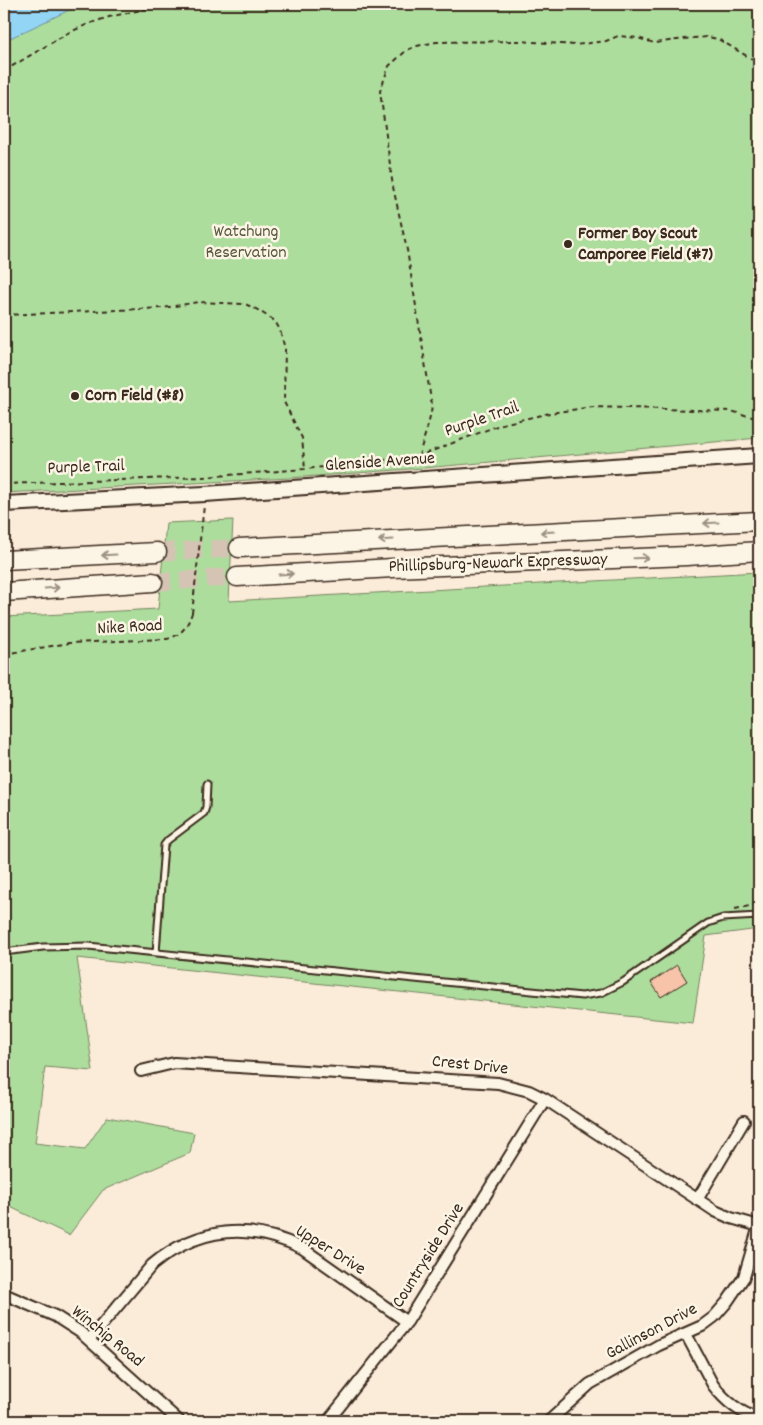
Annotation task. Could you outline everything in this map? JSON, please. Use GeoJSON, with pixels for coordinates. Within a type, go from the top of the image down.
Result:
{"type":"FeatureCollection","features":[{"type":"Feature","properties":{"kind":"highway","name":"Phillipsburg-Newark Expressway"},"geometry":{"type":"LineString","coordinates":[[239,548],[759,521]]}},
{"type":"Feature","properties":{"kind":"highway","name":"Phillipsburg-Newark Expressway"},"geometry":{"type":"LineString","coordinates":[[238,577],[759,551]]}},
{"type":"Feature","properties":{"kind":"highway"},"geometry":{"type":"LineString","coordinates":[[4,560],[157,552]]}},
{"type":"Feature","properties":{"kind":"highway"},"geometry":{"type":"LineString","coordinates":[[4,592],[153,582]]}},
{"type":"Feature","properties":{"kind":"main road","name":"Glenside Avenue"},"geometry":{"type":"LineString","coordinates":[[4,504],[205,494],[759,456]]}},
{"type":"Feature","properties":{"kind":"street","name":"Crest Drive"},"geometry":{"type":"LineString","coordinates":[[141,1071],[174,1063],[498,1083],[529,1091],[545,1099],[715,1211],[730,1218],[759,1226]]}},
{"type":"Feature","properties":{"kind":"street","name":"Countryside Drive"},"geometry":{"type":"LineString","coordinates":[[328,1421],[407,1322],[545,1099]]}},
{"type":"Feature","properties":{"kind":"street"},"geometry":{"type":"LineString","coordinates":[[697,1200],[744,1122]]}},
{"type":"Feature","properties":{"kind":"street","name":"Gallinson Drive"},"geometry":{"type":"LineString","coordinates":[[549,1421],[590,1384],[659,1345],[686,1334],[714,1318],[728,1302],[744,1277],[759,1226]]}},
{"type":"Feature","properties":{"kind":"street","name":"Upper Drive"},"geometry":{"type":"LineString","coordinates":[[89,1340],[152,1265],[163,1256],[199,1238],[212,1234],[238,1232],[271,1236],[302,1248],[407,1322]]}},
{"type":"Feature","properties":{"kind":"street","name":"Winchip Road"},"geometry":{"type":"LineString","coordinates":[[4,1294],[54,1316],[80,1332],[179,1421]]}},
{"type":"Feature","properties":{"kind":"street"},"geometry":{"type":"LineString","coordinates":[[686,1334],[719,1393],[739,1410],[759,1419]]}},
{"type":"Feature","properties":{"kind":"lane"},"geometry":{"type":"LineString","coordinates":[[156,953],[164,846],[168,840],[204,813],[207,784]]}},
{"type":"Feature","properties":{"kind":"lane"},"geometry":{"type":"LineString","coordinates":[[4,952],[43,947],[88,946],[582,996],[601,994],[622,982],[708,923],[723,918],[759,916]]}},
{"type":"Feature","properties":{"kind":"path"},"geometry":{"type":"LineString","coordinates":[[4,71],[68,33],[88,24],[109,17],[168,4]]}},
{"type":"Feature","properties":{"kind":"path"},"geometry":{"type":"LineString","coordinates":[[419,456],[432,406],[407,250],[393,187],[380,91],[389,66],[407,50],[436,42],[520,41],[575,45],[606,42],[618,36],[654,42],[708,37],[718,39],[752,59],[759,60]]}},
{"type":"Feature","properties":{"kind":"path"},"geometry":{"type":"LineString","coordinates":[[4,315],[163,308],[198,302],[245,304],[256,309],[275,322],[280,330],[285,349],[284,402],[302,438],[306,469]]}},
{"type":"Feature","properties":{"kind":"path","name":"Purple Trail"},"geometry":{"type":"LineString","coordinates":[[4,484],[203,477],[306,469],[419,456],[502,424],[550,413],[593,407],[731,410],[759,419]]}},
{"type":"Feature","properties":{"kind":"path","name":"Nike Road"},"geometry":{"type":"LineString","coordinates":[[4,654],[68,643],[174,638],[184,630],[192,613],[205,494]]}},
{"type":"Feature","properties":{"kind":"green space","name":"Watchung Reservation"},"geometry":{"type":"Polygon","coordinates":[[[4,4],[759,4],[759,438],[289,478],[4,493],[4,4]]]}},
{"type":"Feature","properties":{"kind":"green space"},"geometry":{"type":"Polygon","coordinates":[[[233,520],[229,601],[759,572],[759,929],[706,936],[693,1023],[77,958],[93,1071],[45,1067],[35,1143],[85,1149],[107,1117],[194,1133],[190,1153],[103,1190],[69,1235],[4,1204],[4,617],[158,609],[166,523],[233,520]]]}},
{"type":"Feature","properties":{"kind":"water"},"geometry":{"type":"Polygon","coordinates":[[[4,4],[82,4],[4,41],[4,4]]]}},
{"type":"Feature","properties":{"kind":"building"},"geometry":{"type":"Polygon","coordinates":[[[677,965],[687,981],[661,997],[651,982],[677,965]]]}},
{"type":"Feature","properties":{"kind":"tunnel"},"geometry":{"type":"LineString","coordinates":[[157,552],[239,548]]}},
{"type":"Feature","properties":{"kind":"tunnel"},"geometry":{"type":"LineString","coordinates":[[153,582],[237,577]]}},
{"type":"Feature","properties":{"kind":"place","name":"Former Boy Scout Camporee Field (#7)"},"geometry":{"type":"Point","coordinates":[568,244]}},
{"type":"Feature","properties":{"kind":"place","name":"Corn Field (#8)"},"geometry":{"type":"Point","coordinates":[75,396]}}]}
